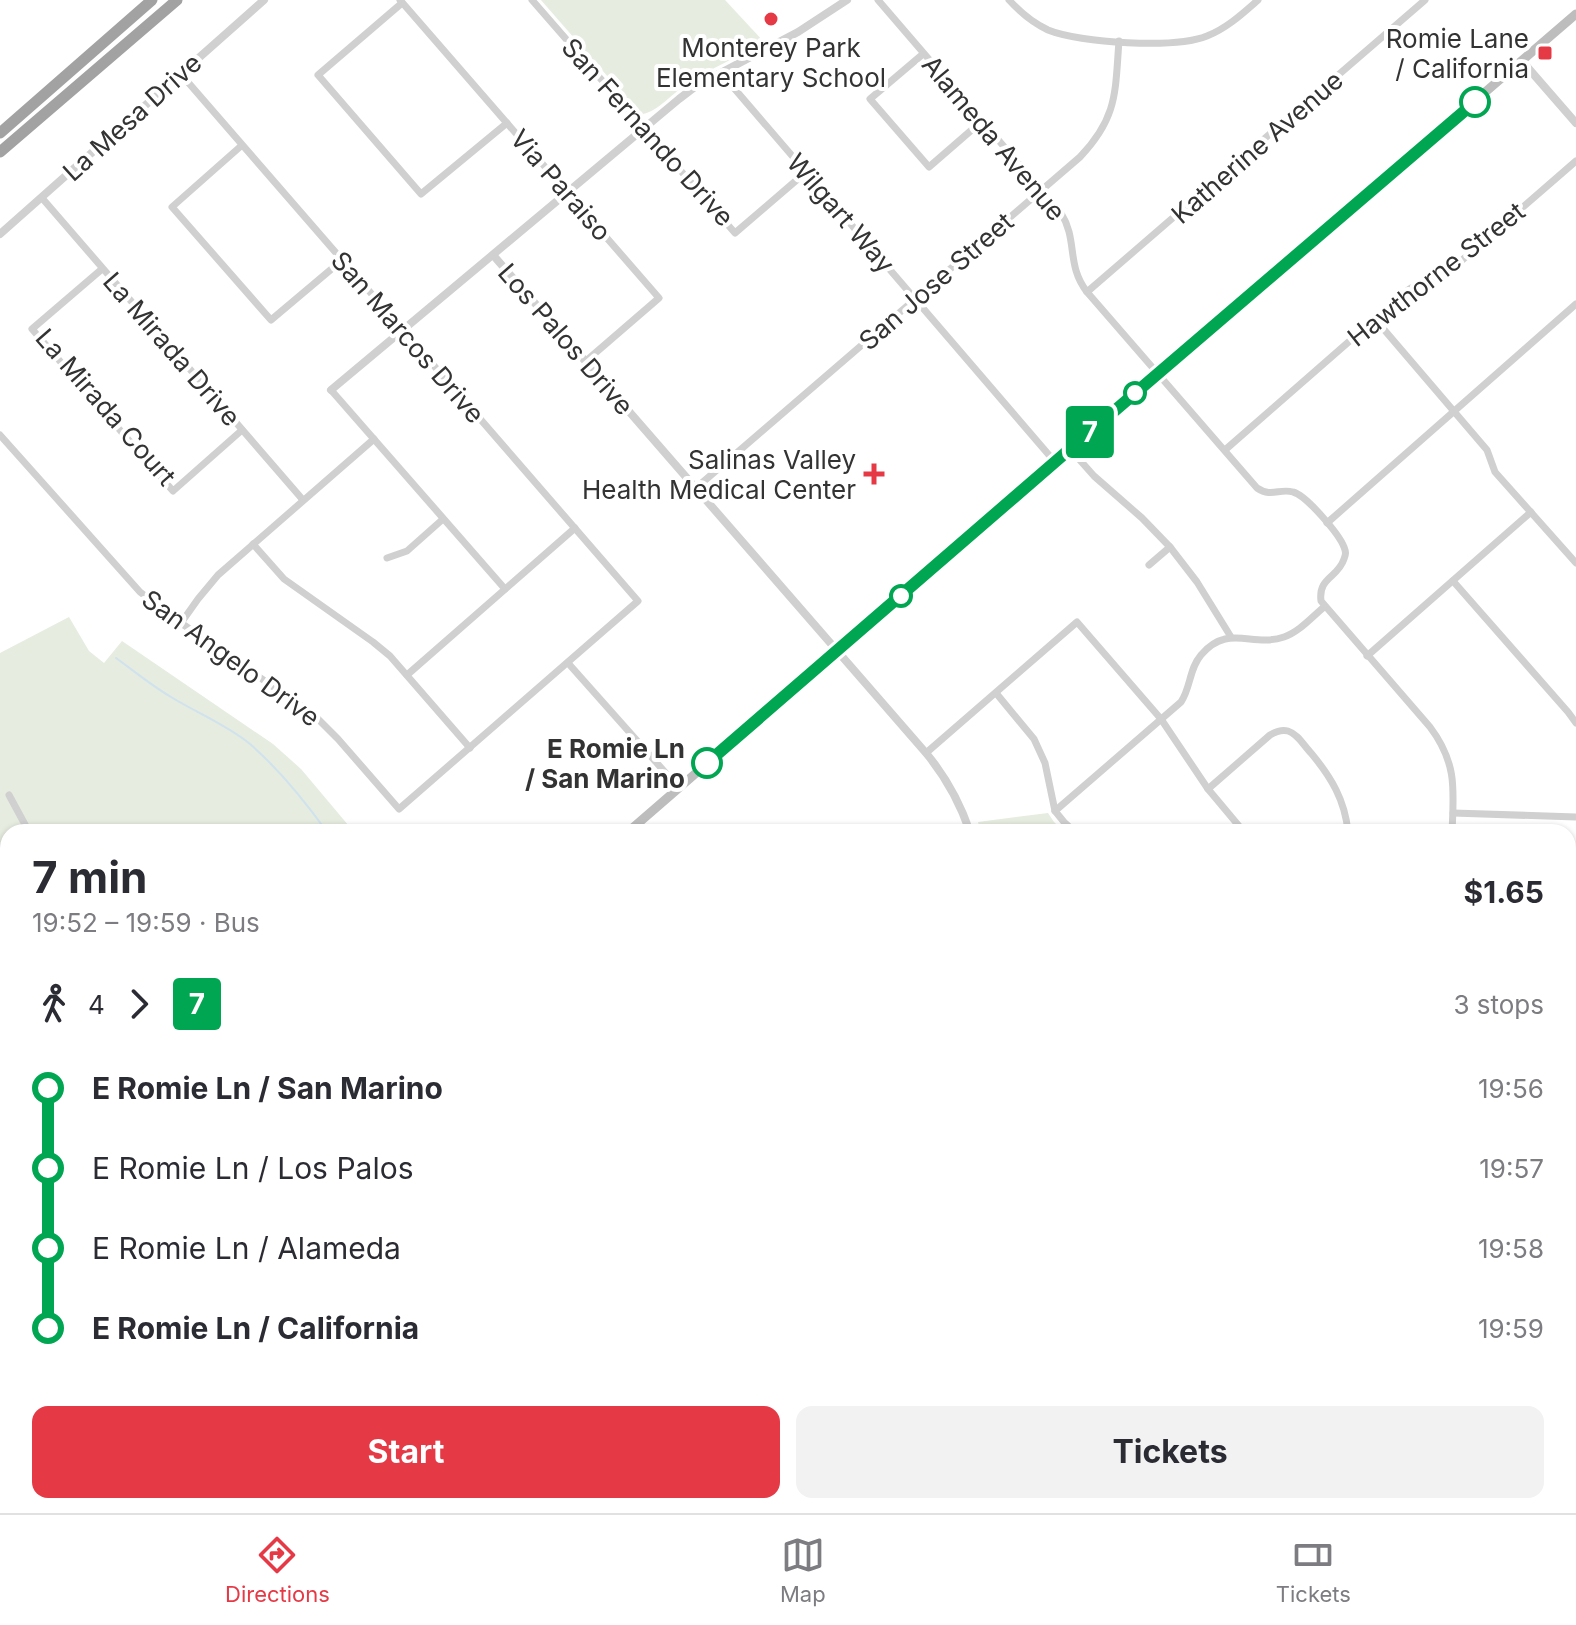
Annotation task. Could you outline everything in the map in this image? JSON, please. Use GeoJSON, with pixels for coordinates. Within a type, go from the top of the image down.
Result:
{"type":"FeatureCollection","features":[{"type":"Feature","properties":{"kind":"highway"},"geometry":{"type":"LineString","coordinates":[[0,133],[152,0]]}},
{"type":"Feature","properties":{"kind":"highway"},"geometry":{"type":"LineString","coordinates":[[0,152],[177,0]]}},
{"type":"Feature","properties":{"kind":"main road"},"geometry":{"type":"LineString","coordinates":[[637,824],[1576,14]]}},
{"type":"Feature","properties":{"kind":"street","name":"San Fernando Drive"},"geometry":{"type":"LineString","coordinates":[[532,0],[735,233],[806,172]]}},
{"type":"Feature","properties":{"kind":"street"},"geometry":{"type":"LineString","coordinates":[[505,589],[331,390],[688,92],[798,32],[847,0]]}},
{"type":"Feature","properties":{"kind":"street","name":"Alameda Avenue"},"geometry":{"type":"LineString","coordinates":[[878,0],[1042,189],[1066,221],[1074,269],[1087,292],[1260,490],[1297,493],[1308,501],[1341,540],[1346,554],[1341,565],[1323,585],[1320,594],[1324,607]]}},
{"type":"Feature","properties":{"kind":"street"},"geometry":{"type":"LineString","coordinates":[[1009,0],[1031,20],[1067,36],[1162,44],[1193,41],[1222,29],[1258,0]]}},
{"type":"Feature","properties":{"kind":"street","name":"Katherine Avenue"},"geometry":{"type":"LineString","coordinates":[[1087,292],[1425,0]]}},
{"type":"Feature","properties":{"kind":"street","name":"La Mesa Drive"},"geometry":{"type":"LineString","coordinates":[[0,234],[259,1]]}},
{"type":"Feature","properties":{"kind":"street"},"geometry":{"type":"LineString","coordinates":[[401,1],[318,75],[338,99],[421,194],[507,123]]}},
{"type":"Feature","properties":{"kind":"street","name":"Via Paraiso"},"geometry":{"type":"LineString","coordinates":[[401,1],[659,298],[586,361]]}},
{"type":"Feature","properties":{"kind":"street","name":"San Jose Street"},"geometry":{"type":"LineString","coordinates":[[696,488],[1080,157],[1105,125],[1116,88],[1119,41]]}},
{"type":"Feature","properties":{"kind":"street"},"geometry":{"type":"LineString","coordinates":[[923,54],[870,99],[929,167],[982,121]]}},
{"type":"Feature","properties":{"kind":"street"},"geometry":{"type":"LineString","coordinates":[[1522,61],[1576,123]]}},
{"type":"Feature","properties":{"kind":"street","name":"San Marcos Drive"},"geometry":{"type":"LineString","coordinates":[[180,73],[638,601],[568,663]]}},
{"type":"Feature","properties":{"kind":"street","name":"Wilgart Way"},"geometry":{"type":"LineString","coordinates":[[721,73],[1055,462]]}},
{"type":"Feature","properties":{"kind":"street"},"geometry":{"type":"LineString","coordinates":[[241,146],[172,207],[271,320],[341,261]]}},
{"type":"Feature","properties":{"kind":"street","name":"Hawthorne Street"},"geometry":{"type":"LineString","coordinates":[[1225,450],[1414,285],[1453,268],[1576,161]]}},
{"type":"Feature","properties":{"kind":"street","name":"La Mirada Drive"},"geometry":{"type":"LineString","coordinates":[[42,198],[303,500]]}},
{"type":"Feature","properties":{"kind":"street","name":"Los Palos Drive"},"geometry":{"type":"LineString","coordinates":[[493,255],[926,753],[948,784],[967,824]]}},
{"type":"Feature","properties":{"kind":"street","name":"La Mirada Court"},"geometry":{"type":"LineString","coordinates":[[102,269],[32,329],[142,456],[173,491],[242,430]]}},
{"type":"Feature","properties":{"kind":"street"},"geometry":{"type":"LineString","coordinates":[[1327,523],[1576,304]]}},
{"type":"Feature","properties":{"kind":"street"},"geometry":{"type":"LineString","coordinates":[[1375,319],[1487,450],[1495,472],[1576,563]]}},
{"type":"Feature","properties":{"kind":"street","name":"San Angelo Drive"},"geometry":{"type":"LineString","coordinates":[[0,435],[126,578],[181,623],[314,715],[399,809],[470,748]]}},
{"type":"Feature","properties":{"kind":"street"},"geometry":{"type":"LineString","coordinates":[[181,623],[207,587],[374,439]]}},
{"type":"Feature","properties":{"kind":"street"},"geometry":{"type":"LineString","coordinates":[[1070,449],[1170,547],[1197,582],[1231,637]]}},
{"type":"Feature","properties":{"kind":"street"},"geometry":{"type":"LineString","coordinates":[[1367,656],[1531,512]]}},
{"type":"Feature","properties":{"kind":"street"},"geometry":{"type":"LineString","coordinates":[[387,558],[407,551],[443,519]]}},
{"type":"Feature","properties":{"kind":"street"},"geometry":{"type":"LineString","coordinates":[[407,675],[575,528]]}},
{"type":"Feature","properties":{"kind":"street"},"geometry":{"type":"LineString","coordinates":[[253,544],[284,579],[390,656],[470,748],[568,663],[679,788]]}},
{"type":"Feature","properties":{"kind":"street"},"geometry":{"type":"LineString","coordinates":[[1149,565],[1170,547]]}},
{"type":"Feature","properties":{"kind":"street"},"geometry":{"type":"LineString","coordinates":[[1453,581],[1576,723]]}},
{"type":"Feature","properties":{"kind":"street"},"geometry":{"type":"LineString","coordinates":[[1055,811],[1185,697],[1194,666],[1202,653],[1215,643],[1231,637],[1264,641],[1287,636],[1324,607],[1442,744],[1452,775],[1452,824]]}},
{"type":"Feature","properties":{"kind":"street"},"geometry":{"type":"LineString","coordinates":[[926,753],[1077,622],[1161,719],[1208,789],[1237,824]]}},
{"type":"Feature","properties":{"kind":"street"},"geometry":{"type":"LineString","coordinates":[[996,693],[1039,747],[1048,773],[1055,811],[1066,824]]}},
{"type":"Feature","properties":{"kind":"street"},"geometry":{"type":"LineString","coordinates":[[1208,789],[1270,735],[1280,731],[1290,732],[1301,741],[1334,783],[1347,824]]}},
{"type":"Feature","properties":{"kind":"street"},"geometry":{"type":"LineString","coordinates":[[9,795],[25,824]]}},
{"type":"Feature","properties":{"kind":"street"},"geometry":{"type":"LineString","coordinates":[[1453,813],[1576,817]]}},
{"type":"Feature","properties":{"kind":"shaded area"},"geometry":{"type":"Polygon","coordinates":[[[541,0],[725,0],[764,42],[694,79],[659,106],[643,114],[541,0]]]}},
{"type":"Feature","properties":{"kind":"shaded area"},"geometry":{"type":"Polygon","coordinates":[[[69,617],[89,651],[104,663],[122,641],[273,744],[301,769],[347,824],[0,824],[0,653],[69,617]]]}},
{"type":"Feature","properties":{"kind":"shaded area"},"geometry":{"type":"Polygon","coordinates":[[[1048,813],[1056,824],[979,824],[1048,813]]]}},
{"type":"Feature","properties":{"kind":"waterway"},"geometry":{"type":"LineString","coordinates":[[116,658],[164,693],[250,744],[291,786],[321,824]]}},
{"type":"Feature","properties":{"kind":"bus line","name":"7"},"geometry":{"type":"LineString","coordinates":[[707,763],[1475,102]]}},
{"type":"Feature","properties":{"kind":"place","name":"Monterey Park Elementary School"},"geometry":{"type":"Point","coordinates":[771,19]}},
{"type":"Feature","properties":{"kind":"place","name":"Romie Lane / California"},"geometry":{"type":"Point","coordinates":[1545,53]}},
{"type":"Feature","properties":{"kind":"place","name":"Salinas Valley Health Medical Center"},"geometry":{"type":"Point","coordinates":[874,474]}},
{"type":"Feature","properties":{"kind":"place","name":"E Romie Ln / San Marino"},"geometry":{"type":"Point","coordinates":[707,763]}}]}
